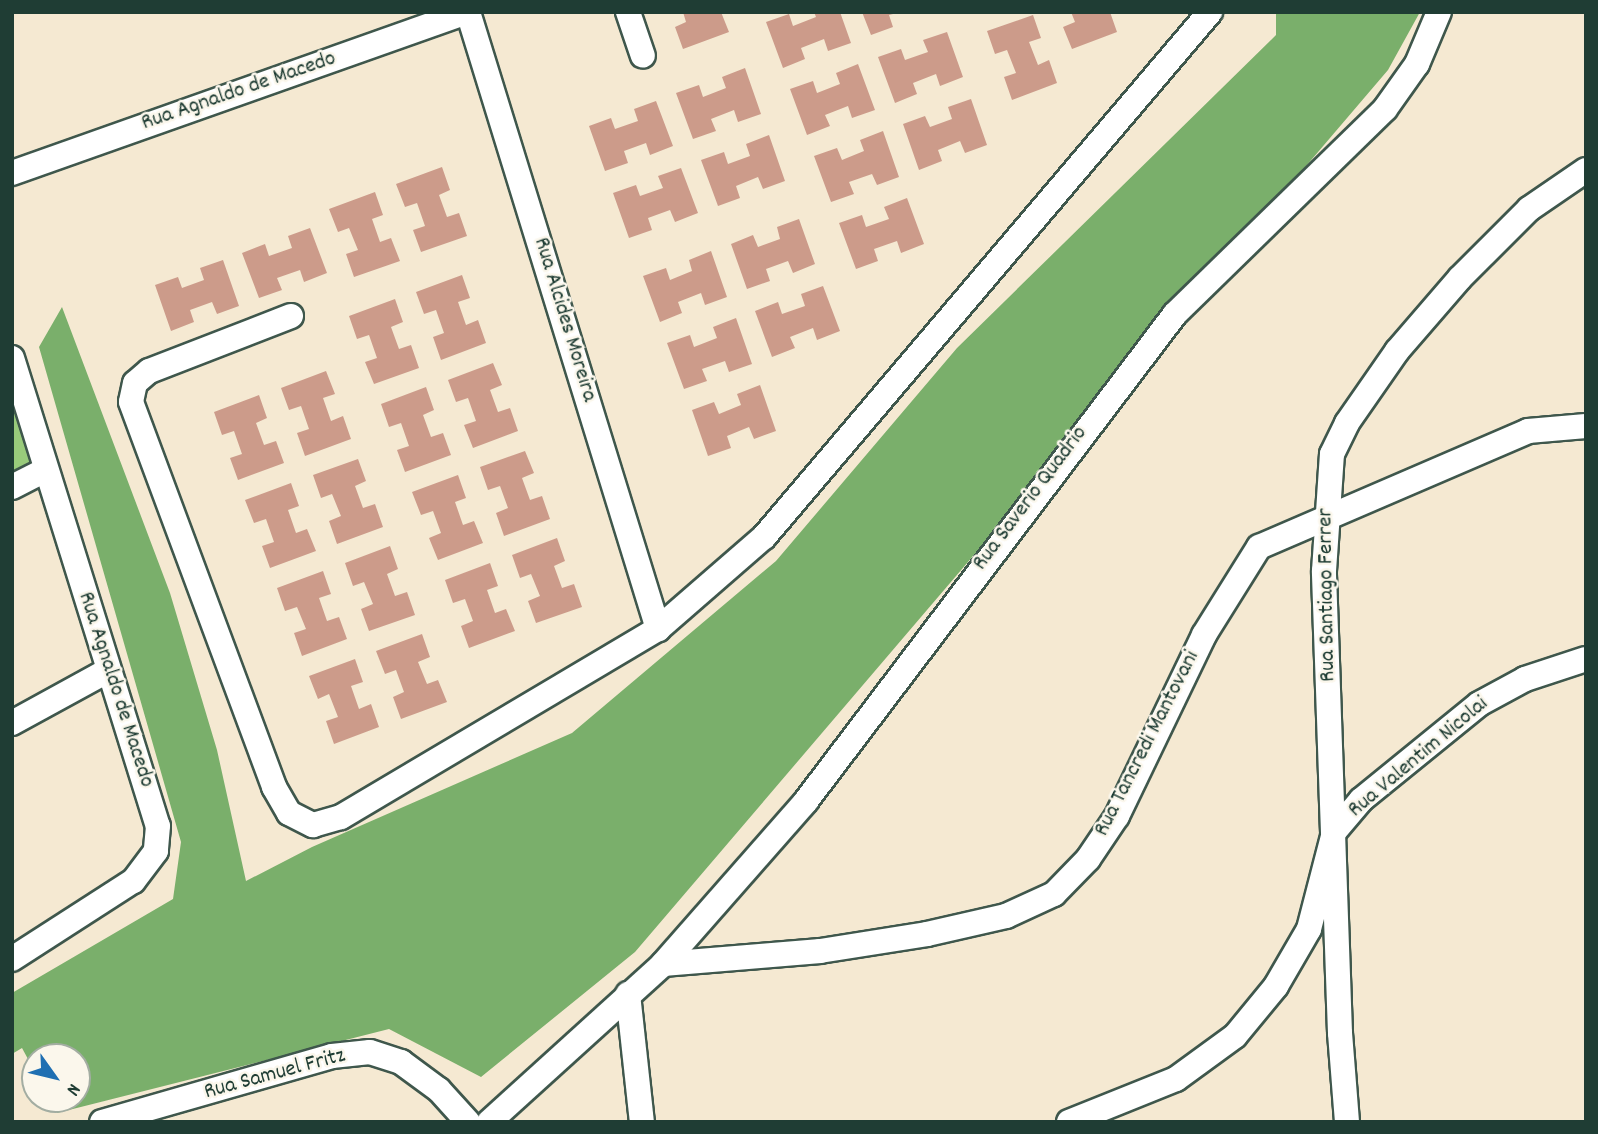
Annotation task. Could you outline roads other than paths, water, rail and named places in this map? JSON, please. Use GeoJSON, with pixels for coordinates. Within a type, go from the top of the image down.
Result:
{"type":"FeatureCollection","features":[{"type":"Feature","properties":{"kind":"street","name":"Rua Agnaldo de Macedo"},"geometry":{"type":"LineString","coordinates":[[12,173],[467,12]]}},
{"type":"Feature","properties":{"kind":"street","name":"Rua Alcides Moreira"},"geometry":{"type":"LineString","coordinates":[[467,12],[659,629]]}},
{"type":"Feature","properties":{"kind":"street"},"geometry":{"type":"LineString","coordinates":[[628,12],[643,56]]}},
{"type":"Feature","properties":{"kind":"street"},"geometry":{"type":"LineString","coordinates":[[291,316],[149,371],[135,383],[131,402],[274,787],[289,813],[313,825],[341,817],[659,629],[764,537],[1210,12]]}},
{"type":"Feature","properties":{"kind":"street","name":"Rua Saverio Quadrio"},"geometry":{"type":"LineString","coordinates":[[489,1122],[663,964],[806,801],[1175,314],[1385,109],[1416,64],[1439,12]]}},
{"type":"Feature","properties":{"kind":"street","name":"Rua Santiago Ferrer"},"geometry":{"type":"LineString","coordinates":[[1347,1122],[1334,832],[1326,521],[1332,454],[1347,423],[1397,351],[1460,278],[1529,209],[1586,170]]}},
{"type":"Feature","properties":{"kind":"street","name":"Rua Agnaldo de Macedo"},"geometry":{"type":"LineString","coordinates":[[12,358],[44,471],[107,671],[145,778],[158,826],[156,850],[133,881],[12,959]]}},
{"type":"Feature","properties":{"kind":"street","name":"Rua Tancredi Mantovani"},"geometry":{"type":"LineString","coordinates":[[663,964],[820,951],[927,934],[1006,916],[1054,894],[1088,859],[1117,816],[1204,635],[1259,547],[1326,521],[1528,431],[1586,426]]}},
{"type":"Feature","properties":{"kind":"street"},"geometry":{"type":"LineString","coordinates":[[12,487],[44,471]]}},
{"type":"Feature","properties":{"kind":"street","name":"Rua Valentim Nicolai"},"geometry":{"type":"LineString","coordinates":[[1069,1122],[1176,1079],[1235,1036],[1276,986],[1309,929],[1334,832],[1361,800],[1479,704],[1525,679],[1586,659]]}},
{"type":"Feature","properties":{"kind":"street"},"geometry":{"type":"LineString","coordinates":[[12,723],[107,671]]}},
{"type":"Feature","properties":{"kind":"street"},"geometry":{"type":"LineString","coordinates":[[628,994],[642,1122]]}},
{"type":"Feature","properties":{"kind":"street","name":"Rua Samuel Fritz"},"geometry":{"type":"LineString","coordinates":[[102,1122],[332,1056],[370,1052],[401,1062],[439,1090],[468,1122]]}}]}
